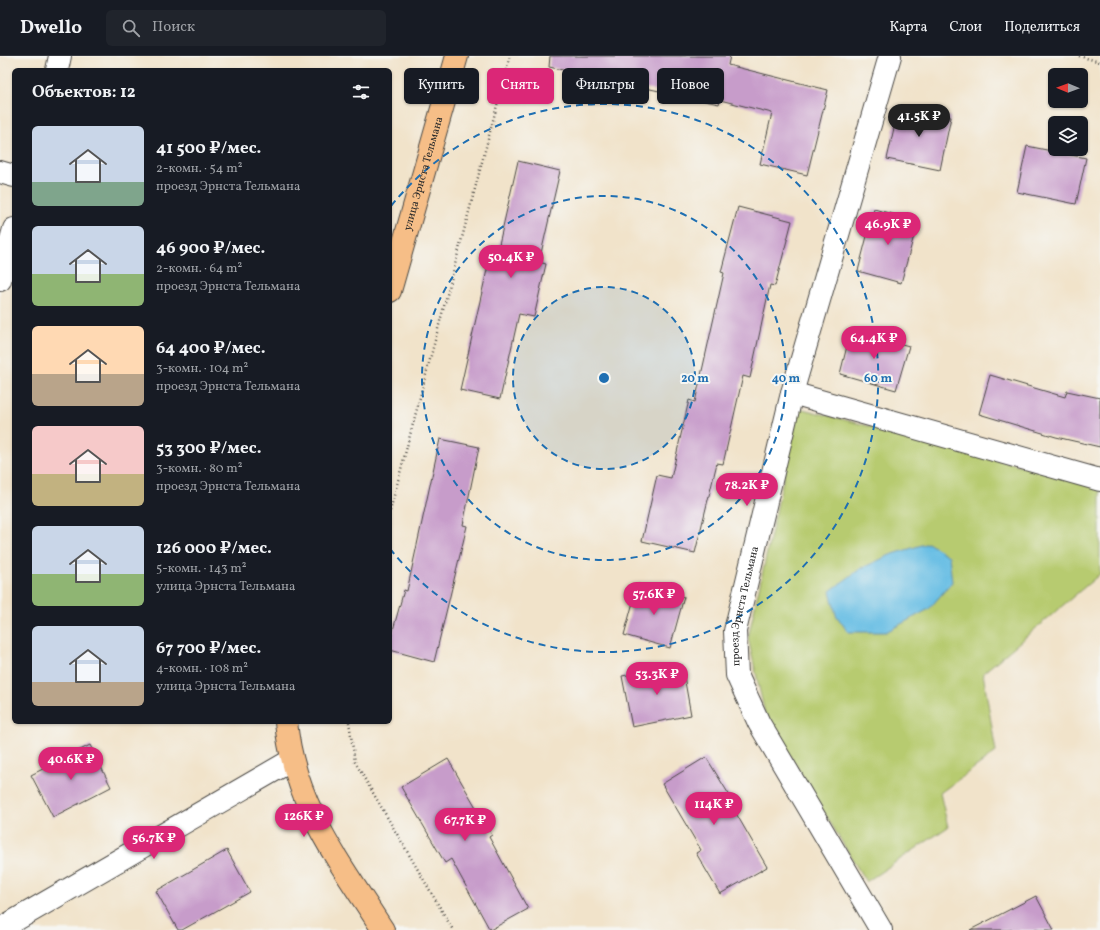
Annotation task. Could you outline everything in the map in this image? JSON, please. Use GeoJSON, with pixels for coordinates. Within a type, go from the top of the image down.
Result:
{"type":"FeatureCollection","features":[{"type":"Feature","properties":{"kind":"main road","name":"улица Эрнста Тельмана"},"geometry":{"type":"LineString","coordinates":[[392,284],[457,56]]}},
{"type":"Feature","properties":{"kind":"main road"},"geometry":{"type":"LineString","coordinates":[[286,724],[292,760],[302,792],[314,821],[383,930]]}},
{"type":"Feature","properties":{"kind":"street"},"geometry":{"type":"LineString","coordinates":[[57,68],[60,56]]}},
{"type":"Feature","properties":{"kind":"street","name":"проезд Эрнста Тельмана"},"geometry":{"type":"LineString","coordinates":[[881,930],[759,723],[737,675],[735,631],[792,393],[890,56]]}},
{"type":"Feature","properties":{"kind":"street"},"geometry":{"type":"LineString","coordinates":[[0,172],[12,175]]}},
{"type":"Feature","properties":{"kind":"street"},"geometry":{"type":"LineString","coordinates":[[0,280],[12,237]]}},
{"type":"Feature","properties":{"kind":"street"},"geometry":{"type":"LineString","coordinates":[[792,393],[1100,480]]}},
{"type":"Feature","properties":{"kind":"street"},"geometry":{"type":"LineString","coordinates":[[0,929],[292,760]]}},
{"type":"Feature","properties":{"kind":"path"},"geometry":{"type":"LineString","coordinates":[[392,503],[510,56]]}},
{"type":"Feature","properties":{"kind":"path"},"geometry":{"type":"LineString","coordinates":[[1079,56],[1100,62]]}},
{"type":"Feature","properties":{"kind":"path"},"geometry":{"type":"LineString","coordinates":[[349,724],[355,762],[453,930]]}},
{"type":"Feature","properties":{"kind":"green space"},"geometry":{"type":"Polygon","coordinates":[[[799,408],[1100,486],[1100,574],[983,673],[996,752],[940,793],[948,827],[866,882],[765,714],[748,638],[799,408]]]}},
{"type":"Feature","properties":{"kind":"water"},"geometry":{"type":"Polygon","coordinates":[[[928,543],[949,556],[952,582],[929,609],[886,632],[848,632],[836,615],[830,591],[860,569],[890,555],[928,543]]]}},
{"type":"Feature","properties":{"kind":"building"},"geometry":{"type":"Polygon","coordinates":[[[550,56],[730,56],[728,65],[828,90],[807,175],[760,164],[772,113],[724,101],[724,68],[657,68],[657,91],[649,89],[649,68],[562,68],[562,70],[549,67],[550,56]]]}},
{"type":"Feature","properties":{"kind":"building"},"geometry":{"type":"Polygon","coordinates":[[[899,106],[951,117],[940,170],[887,159],[899,106]]]}},
{"type":"Feature","properties":{"kind":"building"},"geometry":{"type":"Polygon","coordinates":[[[1027,146],[1048,150],[1048,156],[1076,156],[1086,158],[1076,204],[1017,192],[1027,146]]]}},
{"type":"Feature","properties":{"kind":"building"},"geometry":{"type":"Polygon","coordinates":[[[518,161],[560,171],[539,262],[546,264],[534,317],[519,314],[500,399],[460,390],[491,252],[497,253],[518,161]]]}},
{"type":"Feature","properties":{"kind":"building"},"geometry":{"type":"Polygon","coordinates":[[[738,207],[792,221],[775,286],[770,285],[750,378],[743,376],[723,464],[717,463],[695,553],[642,541],[657,475],[671,478],[689,400],[695,402],[724,273],[721,272],[738,207]]]}},
{"type":"Feature","properties":{"kind":"building"},"geometry":{"type":"Polygon","coordinates":[[[874,209],[918,221],[901,283],[858,271],[874,209]]]}},
{"type":"Feature","properties":{"kind":"building"},"geometry":{"type":"Polygon","coordinates":[[[851,330],[909,346],[896,390],[840,374],[851,330]]]}},
{"type":"Feature","properties":{"kind":"building"},"geometry":{"type":"Polygon","coordinates":[[[990,375],[1065,397],[1067,391],[1100,398],[1100,447],[1056,437],[979,414],[990,375]]]}},
{"type":"Feature","properties":{"kind":"building"},"geometry":{"type":"Polygon","coordinates":[[[440,439],[479,447],[463,525],[467,526],[434,662],[392,651],[392,634],[404,590],[407,591],[440,439]]]}},
{"type":"Feature","properties":{"kind":"building"},"geometry":{"type":"Polygon","coordinates":[[[638,584],[684,597],[670,648],[624,635],[638,584]]]}},
{"type":"Feature","properties":{"kind":"building"},"geometry":{"type":"Polygon","coordinates":[[[682,665],[691,715],[632,727],[622,676],[682,665]]]}},
{"type":"Feature","properties":{"kind":"building"},"geometry":{"type":"Polygon","coordinates":[[[90,745],[111,787],[53,817],[31,775],[90,745]]]}},
{"type":"Feature","properties":{"kind":"building"},"geometry":{"type":"Polygon","coordinates":[[[706,757],[733,801],[730,803],[767,867],[720,894],[696,853],[701,850],[662,784],[706,757]]]}},
{"type":"Feature","properties":{"kind":"building"},"geometry":{"type":"Polygon","coordinates":[[[448,759],[492,835],[489,837],[528,909],[490,930],[451,859],[445,863],[401,787],[448,759]]]}},
{"type":"Feature","properties":{"kind":"building"},"geometry":{"type":"Polygon","coordinates":[[[227,850],[250,892],[182,930],[178,930],[156,891],[227,850]]]}},
{"type":"Feature","properties":{"kind":"building"},"geometry":{"type":"Polygon","coordinates":[[[1036,896],[1054,930],[970,930],[1036,896]]]}}]}
